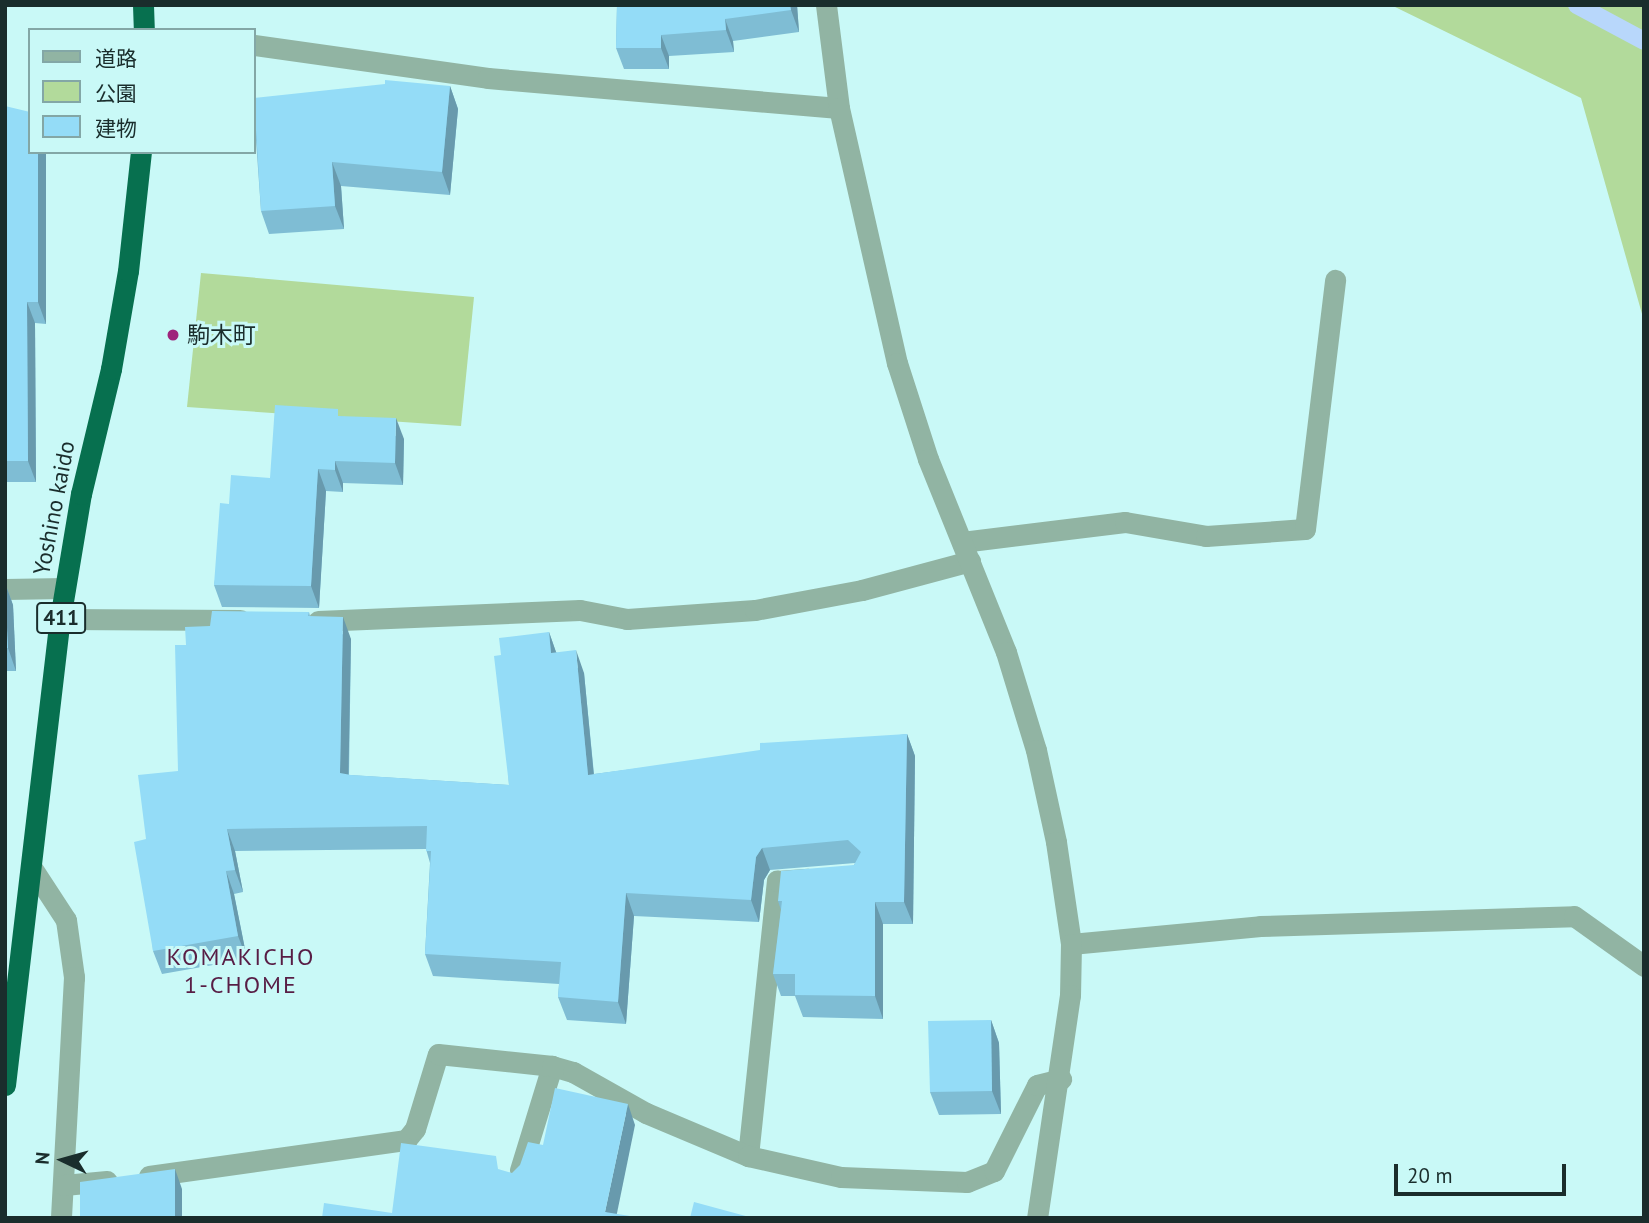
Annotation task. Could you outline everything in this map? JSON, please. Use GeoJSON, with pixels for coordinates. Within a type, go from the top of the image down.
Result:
{"type":"FeatureCollection","features":[{"type":"Feature","properties":{"kind":"highway"},"geometry":{"type":"LineString","coordinates":[[143,5],[145,28]]}},
{"type":"Feature","properties":{"kind":"highway","name":"Yoshino kaido"},"geometry":{"type":"LineString","coordinates":[[5,1085],[60,619],[81,494],[113,357],[141,154]]}},
{"type":"Feature","properties":{"kind":"street"},"geometry":{"type":"LineString","coordinates":[[826,5],[839,108],[897,363],[928,459],[1006,652],[1036,750],[1071,944],[1061,1079],[1037,1218]]}},
{"type":"Feature","properties":{"kind":"street"},"geometry":{"type":"LineString","coordinates":[[256,45],[488,78],[839,108]]}},
{"type":"Feature","properties":{"kind":"street"},"geometry":{"type":"LineString","coordinates":[[295,621],[580,610],[627,619],[755,610],[862,590],[966,552],[1125,522],[1206,536],[1305,529],[1335,279]]}},
{"type":"Feature","properties":{"kind":"street"},"geometry":{"type":"LineString","coordinates":[[5,589],[65,588]]}},
{"type":"Feature","properties":{"kind":"street"},"geometry":{"type":"LineString","coordinates":[[60,619],[268,621]]}},
{"type":"Feature","properties":{"kind":"street"},"geometry":{"type":"LineString","coordinates":[[32,868],[66,920],[74,977],[61,1218]]}},
{"type":"Feature","properties":{"kind":"street"},"geometry":{"type":"LineString","coordinates":[[748,1156],[777,881],[830,878]]}},
{"type":"Feature","properties":{"kind":"street"},"geometry":{"type":"LineString","coordinates":[[1071,944],[1260,926],[1574,916],[1644,966]]}},
{"type":"Feature","properties":{"kind":"street"},"geometry":{"type":"LineString","coordinates":[[64,1185],[406,1140],[415,1129],[438,1054],[552,1066],[573,1072],[702,1139],[748,1156],[841,1177],[967,1182],[994,1171],[1037,1085],[1061,1079]]}},
{"type":"Feature","properties":{"kind":"street"},"geometry":{"type":"LineString","coordinates":[[516,1182],[552,1066]]}},
{"type":"Feature","properties":{"kind":"green space"},"geometry":{"type":"Polygon","coordinates":[[[1391,5],[1644,5],[1644,321],[1581,98],[1391,5]]]}},
{"type":"Feature","properties":{"kind":"green space"},"geometry":{"type":"Polygon","coordinates":[[[201,273],[474,297],[461,426],[187,407],[201,273]]]}},
{"type":"Feature","properties":{"kind":"building"},"geometry":{"type":"Polygon","coordinates":[[[617,5],[790,5],[791,10],[725,19],[726,30],[661,35],[661,48],[616,48],[617,5]]]}},
{"type":"Feature","properties":{"kind":"building"},"geometry":{"type":"Polygon","coordinates":[[[385,80],[450,86],[442,172],[332,162],[335,206],[261,211],[256,98],[385,84],[385,80]]]}},
{"type":"Feature","properties":{"kind":"building"},"geometry":{"type":"Polygon","coordinates":[[[5,106],[28,112],[28,154],[38,154],[38,302],[27,302],[28,461],[5,461],[5,106]]]}},
{"type":"Feature","properties":{"kind":"building"},"geometry":{"type":"Polygon","coordinates":[[[275,405],[338,409],[338,416],[396,418],[395,463],[335,461],[335,470],[318,469],[311,586],[214,585],[220,503],[229,504],[231,475],[270,478],[275,405]]]}},
{"type":"Feature","properties":{"kind":"building"},"geometry":{"type":"Polygon","coordinates":[[[5,594],[8,648],[5,648],[5,594]]]}},
{"type":"Feature","properties":{"kind":"building"},"geometry":{"type":"Polygon","coordinates":[[[212,611],[309,612],[308,616],[343,617],[340,773],[351,775],[509,785],[494,656],[501,655],[499,638],[549,632],[551,653],[576,650],[588,775],[760,750],[760,743],[907,734],[904,902],[875,902],[875,996],[795,995],[795,974],[773,974],[782,901],[778,901],[781,871],[854,865],[861,852],[848,840],[762,848],[756,857],[751,900],[626,893],[618,1002],[558,997],[561,962],[425,954],[431,851],[426,851],[427,826],[227,829],[235,870],[226,871],[238,936],[153,951],[134,842],[146,839],[138,775],[178,771],[175,645],[186,645],[185,627],[210,626],[212,611]]]}},
{"type":"Feature","properties":{"kind":"building"},"geometry":{"type":"Polygon","coordinates":[[[991,1020],[992,1091],[930,1092],[928,1021],[991,1020]]]}},
{"type":"Feature","properties":{"kind":"building"},"geometry":{"type":"Polygon","coordinates":[[[555,1088],[628,1104],[605,1212],[630,1218],[322,1218],[324,1203],[392,1213],[401,1143],[496,1156],[498,1169],[512,1173],[520,1165],[528,1142],[543,1145],[555,1088]]]}},
{"type":"Feature","properties":{"kind":"building"},"geometry":{"type":"Polygon","coordinates":[[[175,1169],[175,1218],[80,1218],[80,1182],[175,1169]]]}},
{"type":"Feature","properties":{"kind":"building"},"geometry":{"type":"Polygon","coordinates":[[[694,1202],[753,1218],[690,1218],[694,1202]]]}},
{"type":"Feature","properties":{"kind":"waterway"},"geometry":{"type":"LineString","coordinates":[[1577,5],[1644,41]]}},
{"type":"Feature","properties":{"kind":"place","name":"駒木町"},"geometry":{"type":"Point","coordinates":[173,335]}},
{"type":"Feature","properties":{"kind":"district","name":"KOMAKICHO 1-CHOME"},"geometry":{"type":"Point","coordinates":[241,971]}}]}
